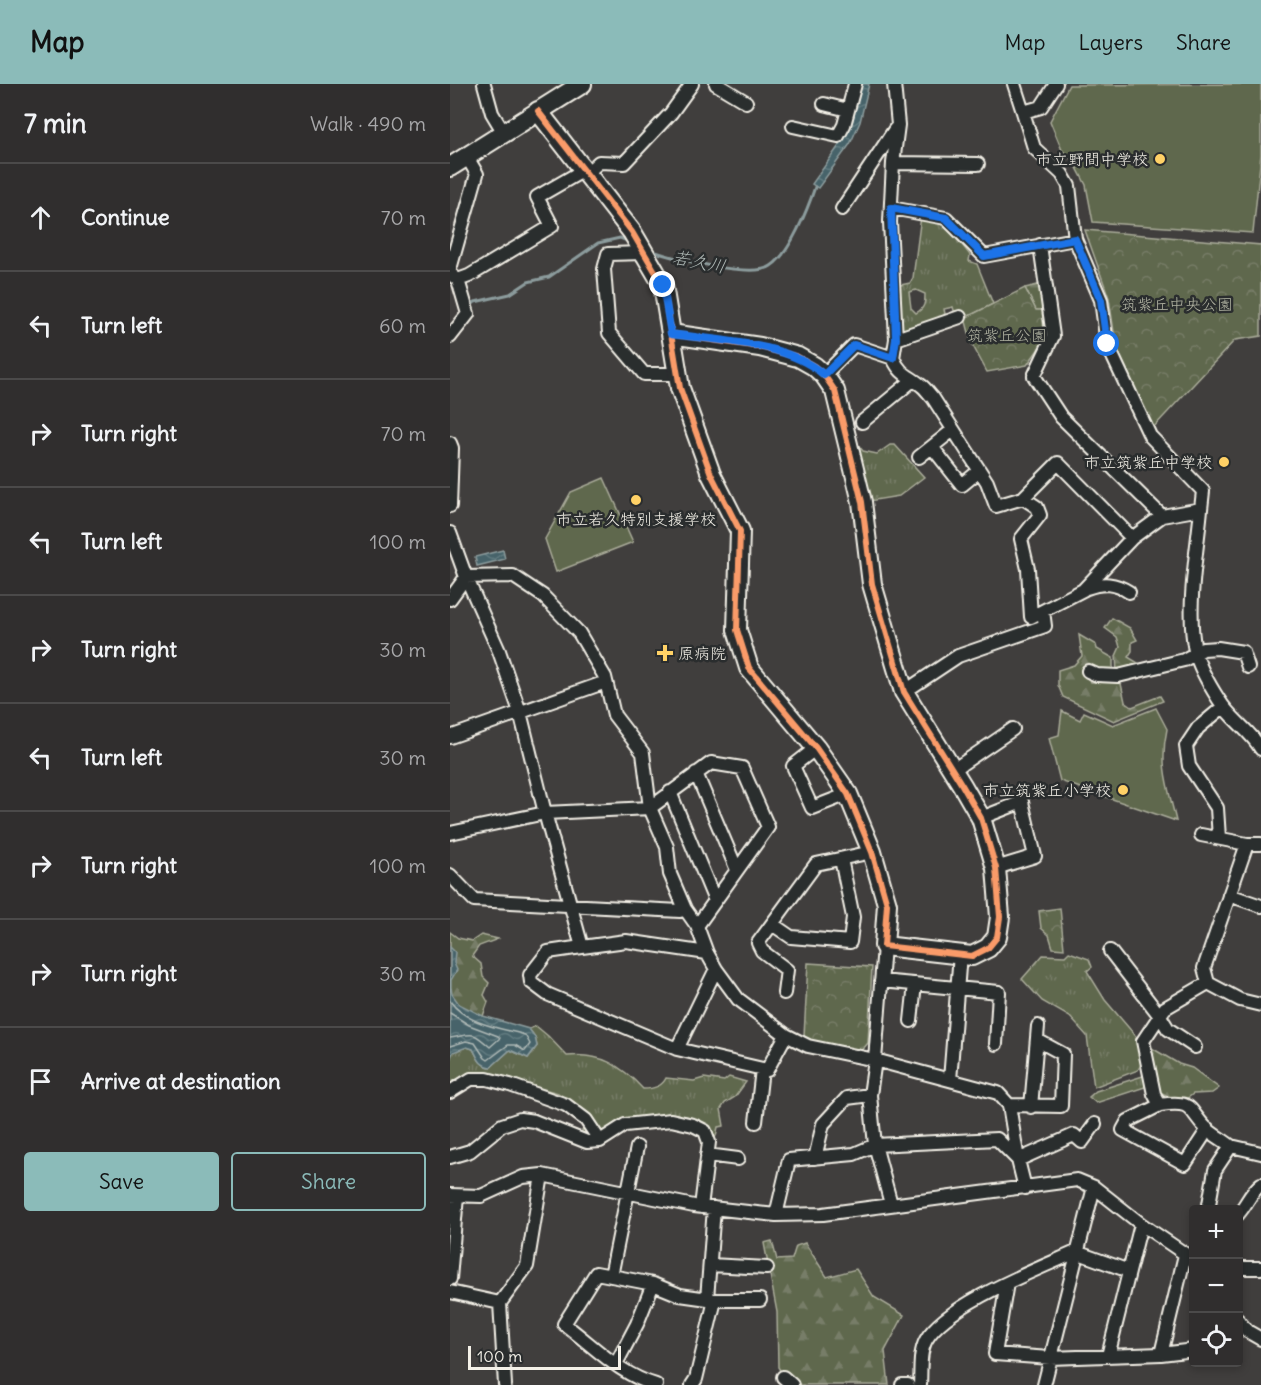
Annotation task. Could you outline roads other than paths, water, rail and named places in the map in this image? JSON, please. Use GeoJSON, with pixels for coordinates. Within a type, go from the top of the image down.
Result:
{"type":"FeatureCollection","features":[{"type":"Feature","properties":{"kind":"street"},"geometry":{"type":"LineString","coordinates":[[484,84],[492,113],[504,133]]}},
{"type":"Feature","properties":{"kind":"street"},"geometry":{"type":"LineString","coordinates":[[450,167],[538,111],[559,90],[582,84]]}},
{"type":"Feature","properties":{"kind":"street"},"geometry":{"type":"LineString","coordinates":[[452,274],[470,276],[552,226],[537,197],[585,172],[599,162],[624,163],[671,113],[692,84]]}},
{"type":"Feature","properties":{"kind":"street"},"geometry":{"type":"LineString","coordinates":[[716,84],[746,102]]}},
{"type":"Feature","properties":{"kind":"street"},"geometry":{"type":"LineString","coordinates":[[793,126],[838,136],[855,84]]}},
{"type":"Feature","properties":{"kind":"street"},"geometry":{"type":"LineString","coordinates":[[903,84],[894,84],[898,126],[893,163],[891,208],[896,339],[893,358],[897,368],[923,386],[933,398],[987,482],[996,506],[1023,498],[1058,463],[1132,538]]}},
{"type":"Feature","properties":{"kind":"street"},"geometry":{"type":"LineString","coordinates":[[1014,84],[1034,148],[1062,174],[1069,186],[1075,239],[1101,300],[1107,344],[1150,436],[1203,491],[1192,609],[1196,654],[1200,666],[1223,707],[1257,741],[1261,749]]}},
{"type":"Feature","properties":{"kind":"street"},"geometry":{"type":"LineString","coordinates":[[1023,112],[1041,106],[1056,84]]}},
{"type":"Feature","properties":{"kind":"street"},"geometry":{"type":"LineString","coordinates":[[824,104],[848,110]]}},
{"type":"Feature","properties":{"kind":"street"},"geometry":{"type":"LineString","coordinates":[[538,111],[632,232],[663,285],[680,388],[711,474],[740,531],[737,630],[748,668],[816,748],[848,794],[872,852],[888,904],[870,1095],[875,1145],[891,1204]]}},
{"type":"Feature","properties":{"kind":"street"},"geometry":{"type":"LineString","coordinates":[[842,209],[898,126]]}},
{"type":"Feature","properties":{"kind":"street"},"geometry":{"type":"LineString","coordinates":[[450,337],[468,314],[452,274],[477,174],[467,157]]}},
{"type":"Feature","properties":{"kind":"street"},"geometry":{"type":"LineString","coordinates":[[893,163],[978,165]]}},
{"type":"Feature","properties":{"kind":"street"},"geometry":{"type":"LineString","coordinates":[[891,208],[946,218],[984,256],[1075,239]]}},
{"type":"Feature","properties":{"kind":"street"},"geometry":{"type":"LineString","coordinates":[[1040,245],[1053,336],[1034,376],[1061,417],[1162,516]]}},
{"type":"Feature","properties":{"kind":"street"},"geometry":{"type":"LineString","coordinates":[[644,253],[608,254],[603,269],[609,333],[645,374],[677,374]]}},
{"type":"Feature","properties":{"kind":"street"},"geometry":{"type":"LineString","coordinates":[[896,339],[960,317]]}},
{"type":"Feature","properties":{"kind":"street"},"geometry":{"type":"LineString","coordinates":[[671,334],[780,351],[798,357],[824,375],[835,391],[862,502],[872,584],[904,692],[981,818],[996,868],[1000,917],[997,937],[988,948],[972,956],[884,946]]}},
{"type":"Feature","properties":{"kind":"street"},"geometry":{"type":"LineString","coordinates":[[824,375],[854,345],[893,358]]}},
{"type":"Feature","properties":{"kind":"street"},"geometry":{"type":"LineString","coordinates":[[862,422],[913,380]]}},
{"type":"Feature","properties":{"kind":"street"},"geometry":{"type":"LineString","coordinates":[[919,457],[953,430]]}},
{"type":"Feature","properties":{"kind":"street"},"geometry":{"type":"LineString","coordinates":[[450,443],[452,448],[450,506]]}},
{"type":"Feature","properties":{"kind":"street"},"geometry":{"type":"LineString","coordinates":[[932,447],[962,485],[980,471]]}},
{"type":"Feature","properties":{"kind":"street"},"geometry":{"type":"LineString","coordinates":[[1023,498],[1037,507],[1040,515],[1021,539],[1028,569],[1031,617],[1099,584],[1118,585],[1129,592]]}},
{"type":"Feature","properties":{"kind":"street"},"geometry":{"type":"LineString","coordinates":[[1083,590],[1132,538],[1162,516],[1201,509]]}},
{"type":"Feature","properties":{"kind":"street"},"geometry":{"type":"LineString","coordinates":[[450,532],[520,712],[582,947]]}},
{"type":"Feature","properties":{"kind":"street"},"geometry":{"type":"LineString","coordinates":[[450,580],[466,577],[513,576],[543,596],[579,633],[606,682],[614,715],[643,753],[650,808],[667,847],[670,874],[686,909],[697,926],[707,953],[738,999],[786,1035],[808,1046],[875,1060],[998,1093],[1009,1105],[1025,1188]]}},
{"type":"Feature","properties":{"kind":"street"},"geometry":{"type":"LineString","coordinates":[[450,599],[466,577]]}},
{"type":"Feature","properties":{"kind":"street"},"geometry":{"type":"LineString","coordinates":[[904,692],[958,656],[1045,626],[1043,610]]}},
{"type":"Feature","properties":{"kind":"street"},"geometry":{"type":"LineString","coordinates":[[1088,671],[1097,675],[1118,676],[1184,660],[1203,649],[1218,648],[1243,652],[1248,667]]}},
{"type":"Feature","properties":{"kind":"street"},"geometry":{"type":"LineString","coordinates":[[450,737],[606,682]]}},
{"type":"Feature","properties":{"kind":"street"},"geometry":{"type":"LineString","coordinates":[[1219,838],[1217,808],[1189,765],[1186,746],[1198,728],[1223,707]]}},
{"type":"Feature","properties":{"kind":"street"},"geometry":{"type":"LineString","coordinates":[[952,770],[1013,729]]}},
{"type":"Feature","properties":{"kind":"street"},"geometry":{"type":"LineString","coordinates":[[816,748],[793,766],[812,808],[848,794]]}},
{"type":"Feature","properties":{"kind":"street"},"geometry":{"type":"LineString","coordinates":[[450,833],[545,813],[650,808],[711,763],[742,768],[768,827],[697,926]]}},
{"type":"Feature","properties":{"kind":"street"},"geometry":{"type":"LineString","coordinates":[[696,773],[737,870]]}},
{"type":"Feature","properties":{"kind":"street"},"geometry":{"type":"LineString","coordinates":[[670,792],[715,901]]}},
{"type":"Feature","properties":{"kind":"street"},"geometry":{"type":"LineString","coordinates":[[981,818],[1023,802],[1035,856],[996,868]]}},
{"type":"Feature","properties":{"kind":"street"},"geometry":{"type":"LineString","coordinates":[[1201,835],[1247,844],[1261,844]]}},
{"type":"Feature","properties":{"kind":"street"},"geometry":{"type":"LineString","coordinates":[[1247,844],[1204,968],[1208,983],[1240,1000],[1261,1005]]}},
{"type":"Feature","properties":{"kind":"street"},"geometry":{"type":"LineString","coordinates":[[784,993],[788,970],[762,951],[758,943],[816,864],[872,852]]}},
{"type":"Feature","properties":{"kind":"street"},"geometry":{"type":"LineString","coordinates":[[772,924],[791,937],[850,942],[853,917],[841,859]]}},
{"type":"Feature","properties":{"kind":"street"},"geometry":{"type":"LineString","coordinates":[[450,875],[474,900],[680,911],[686,909]]}},
{"type":"Feature","properties":{"kind":"street"},"geometry":{"type":"LineString","coordinates":[[1229,895],[1261,906]]}},
{"type":"Feature","properties":{"kind":"street"},"geometry":{"type":"LineString","coordinates":[[707,953],[626,941],[548,952],[530,975],[531,982],[547,994],[677,1049],[762,1069],[767,1070],[786,1035]]}},
{"type":"Feature","properties":{"kind":"street"},"geometry":{"type":"LineString","coordinates":[[1110,951],[1168,1029],[1195,1047]]}},
{"type":"Feature","properties":{"kind":"street"},"geometry":{"type":"LineString","coordinates":[[950,1080],[960,954]]}},
{"type":"Feature","properties":{"kind":"street"},"geometry":{"type":"LineString","coordinates":[[677,1049],[716,969]]}},
{"type":"Feature","properties":{"kind":"street"},"geometry":{"type":"LineString","coordinates":[[881,981],[999,992],[996,1044]]}},
{"type":"Feature","properties":{"kind":"street"},"geometry":{"type":"LineString","coordinates":[[1160,1106],[1154,1094],[1143,1041],[1165,1008],[1208,983]]}},
{"type":"Feature","properties":{"kind":"street"},"geometry":{"type":"LineString","coordinates":[[911,1022],[915,984]]}},
{"type":"Feature","properties":{"kind":"street"},"geometry":{"type":"LineString","coordinates":[[1031,1107],[1038,1026]]}},
{"type":"Feature","properties":{"kind":"street"},"geometry":{"type":"LineString","coordinates":[[1009,1105],[1061,1106],[1063,1054],[1037,1040]]}},
{"type":"Feature","properties":{"kind":"street"},"geometry":{"type":"LineString","coordinates":[[756,1122],[762,1069]]}},
{"type":"Feature","properties":{"kind":"street"},"geometry":{"type":"LineString","coordinates":[[450,1092],[471,1079],[487,1079],[510,1085],[566,1105],[586,1120],[600,1141]]}},
{"type":"Feature","properties":{"kind":"street"},"geometry":{"type":"LineString","coordinates":[[815,1158],[823,1124],[847,1098],[870,1095]]}},
{"type":"Feature","properties":{"kind":"street"},"geometry":{"type":"LineString","coordinates":[[1208,1129],[1185,1164],[1123,1130],[1128,1121],[1160,1106],[1178,1103],[1193,1109],[1208,1129],[1231,1146],[1261,1153]]}},
{"type":"Feature","properties":{"kind":"street"},"geometry":{"type":"LineString","coordinates":[[450,1157],[470,1151],[502,1125],[520,1119],[534,1121],[586,1142],[600,1141],[625,1125],[671,1120],[693,1125],[705,1131],[709,1142],[701,1207]]}},
{"type":"Feature","properties":{"kind":"street"},"geometry":{"type":"LineString","coordinates":[[1018,1160],[1074,1136],[1082,1142],[1095,1124]]}},
{"type":"Feature","properties":{"kind":"street"},"geometry":{"type":"LineString","coordinates":[[776,1215],[789,1160],[854,1154],[875,1145],[997,1139],[1018,1160]]}},
{"type":"Feature","properties":{"kind":"street"},"geometry":{"type":"LineString","coordinates":[[1211,1205],[1215,1170],[1231,1146]]}},
{"type":"Feature","properties":{"kind":"street"},"geometry":{"type":"LineString","coordinates":[[611,1276],[637,1147]]}},
{"type":"Feature","properties":{"kind":"street"},"geometry":{"type":"LineString","coordinates":[[707,1155],[738,1159]]}},
{"type":"Feature","properties":{"kind":"street"},"geometry":{"type":"LineString","coordinates":[[505,1385],[500,1303],[527,1266],[542,1175]]}},
{"type":"Feature","properties":{"kind":"street"},"geometry":{"type":"LineString","coordinates":[[450,1279],[454,1196],[481,1196],[523,1177],[542,1175],[701,1207],[776,1215],[823,1214],[1077,1180],[1094,1187],[1189,1258],[1161,1354]]}},
{"type":"Feature","properties":{"kind":"street"},"geometry":{"type":"LineString","coordinates":[[1243,1209],[1250,1193],[1261,1184]]}},
{"type":"Feature","properties":{"kind":"street"},"geometry":{"type":"LineString","coordinates":[[1044,1385],[1094,1187]]}},
{"type":"Feature","properties":{"kind":"street"},"geometry":{"type":"LineString","coordinates":[[692,1385],[696,1379],[711,1300],[710,1265],[714,1208]]}},
{"type":"Feature","properties":{"kind":"street"},"geometry":{"type":"LineString","coordinates":[[1108,1356],[1141,1224]]}},
{"type":"Feature","properties":{"kind":"street"},"geometry":{"type":"LineString","coordinates":[[920,1385],[921,1357],[926,1340],[946,1316],[1007,1283],[1076,1252],[1129,1271]]}},
{"type":"Feature","properties":{"kind":"street"},"geometry":{"type":"LineString","coordinates":[[710,1265],[767,1268]]}},
{"type":"Feature","properties":{"kind":"street"},"geometry":{"type":"LineString","coordinates":[[1243,1268],[1261,1268]]}},
{"type":"Feature","properties":{"kind":"street"},"geometry":{"type":"LineString","coordinates":[[656,1385],[645,1382],[594,1350],[589,1342],[564,1324],[596,1274],[653,1284],[680,1295],[711,1300],[760,1300]]}},
{"type":"Feature","properties":{"kind":"street"},"geometry":{"type":"LineString","coordinates":[[1007,1283],[995,1354],[1050,1358],[1161,1354],[1189,1351]]}},
{"type":"Feature","properties":{"kind":"street"},"geometry":{"type":"LineString","coordinates":[[616,1364],[637,1324],[653,1284]]}},
{"type":"Feature","properties":{"kind":"street"},"geometry":{"type":"LineString","coordinates":[[450,1292],[500,1303]]}},
{"type":"Feature","properties":{"kind":"street"},"geometry":{"type":"LineString","coordinates":[[1243,1334],[1261,1339]]}},
{"type":"Feature","properties":{"kind":"street"},"geometry":{"type":"LineString","coordinates":[[902,1385],[908,1385]]}},
{"type":"Feature","properties":{"kind":"water"},"geometry":{"type":"Polygon","coordinates":[[[861,84],[869,84],[860,122],[850,144],[818,188],[812,184],[843,140],[853,120],[861,84]]]}},
{"type":"Feature","properties":{"kind":"water"},"geometry":{"type":"Polygon","coordinates":[[[503,550],[505,559],[477,566],[475,557],[503,550]]]}},
{"type":"Feature","properties":{"kind":"water"},"geometry":{"type":"Polygon","coordinates":[[[450,947],[455,952],[454,963],[457,970],[451,980],[452,994],[459,1004],[483,1016],[529,1029],[535,1037],[537,1046],[528,1058],[510,1050],[491,1067],[481,1063],[473,1049],[467,1047],[453,1052],[450,1060],[450,947]]]}},
{"type":"Feature","properties":{"kind":"waterway","name":"若久川"},"geometry":{"type":"LineString","coordinates":[[650,250],[730,269],[761,269],[771,266],[785,252],[803,218],[815,187]]}},
{"type":"Feature","properties":{"kind":"waterway","name":"若久川"},"geometry":{"type":"LineString","coordinates":[[469,307],[475,302],[510,294],[528,282],[549,277],[598,243],[620,238],[630,242]]}},
{"type":"Feature","properties":{"kind":"place","name":"市立野間中学校"},"geometry":{"type":"Point","coordinates":[1160,159]}},
{"type":"Feature","properties":{"kind":"place","name":"市立筑紫丘中学校"},"geometry":{"type":"Point","coordinates":[1224,462]}},
{"type":"Feature","properties":{"kind":"place","name":"市立若久特別支援学校"},"geometry":{"type":"Point","coordinates":[636,500]}},
{"type":"Feature","properties":{"kind":"place","name":"原病院"},"geometry":{"type":"Point","coordinates":[665,653]}},
{"type":"Feature","properties":{"kind":"place","name":"市立筑紫丘小学校"},"geometry":{"type":"Point","coordinates":[1123,790]}},
{"type":"Feature","properties":{"kind":"park label","name":"筑紫丘中央公園"},"geometry":{"type":"Point","coordinates":[1177,304]}},
{"type":"Feature","properties":{"kind":"park label","name":"筑紫丘公園"},"geometry":{"type":"Point","coordinates":[1007,335]}}]}
